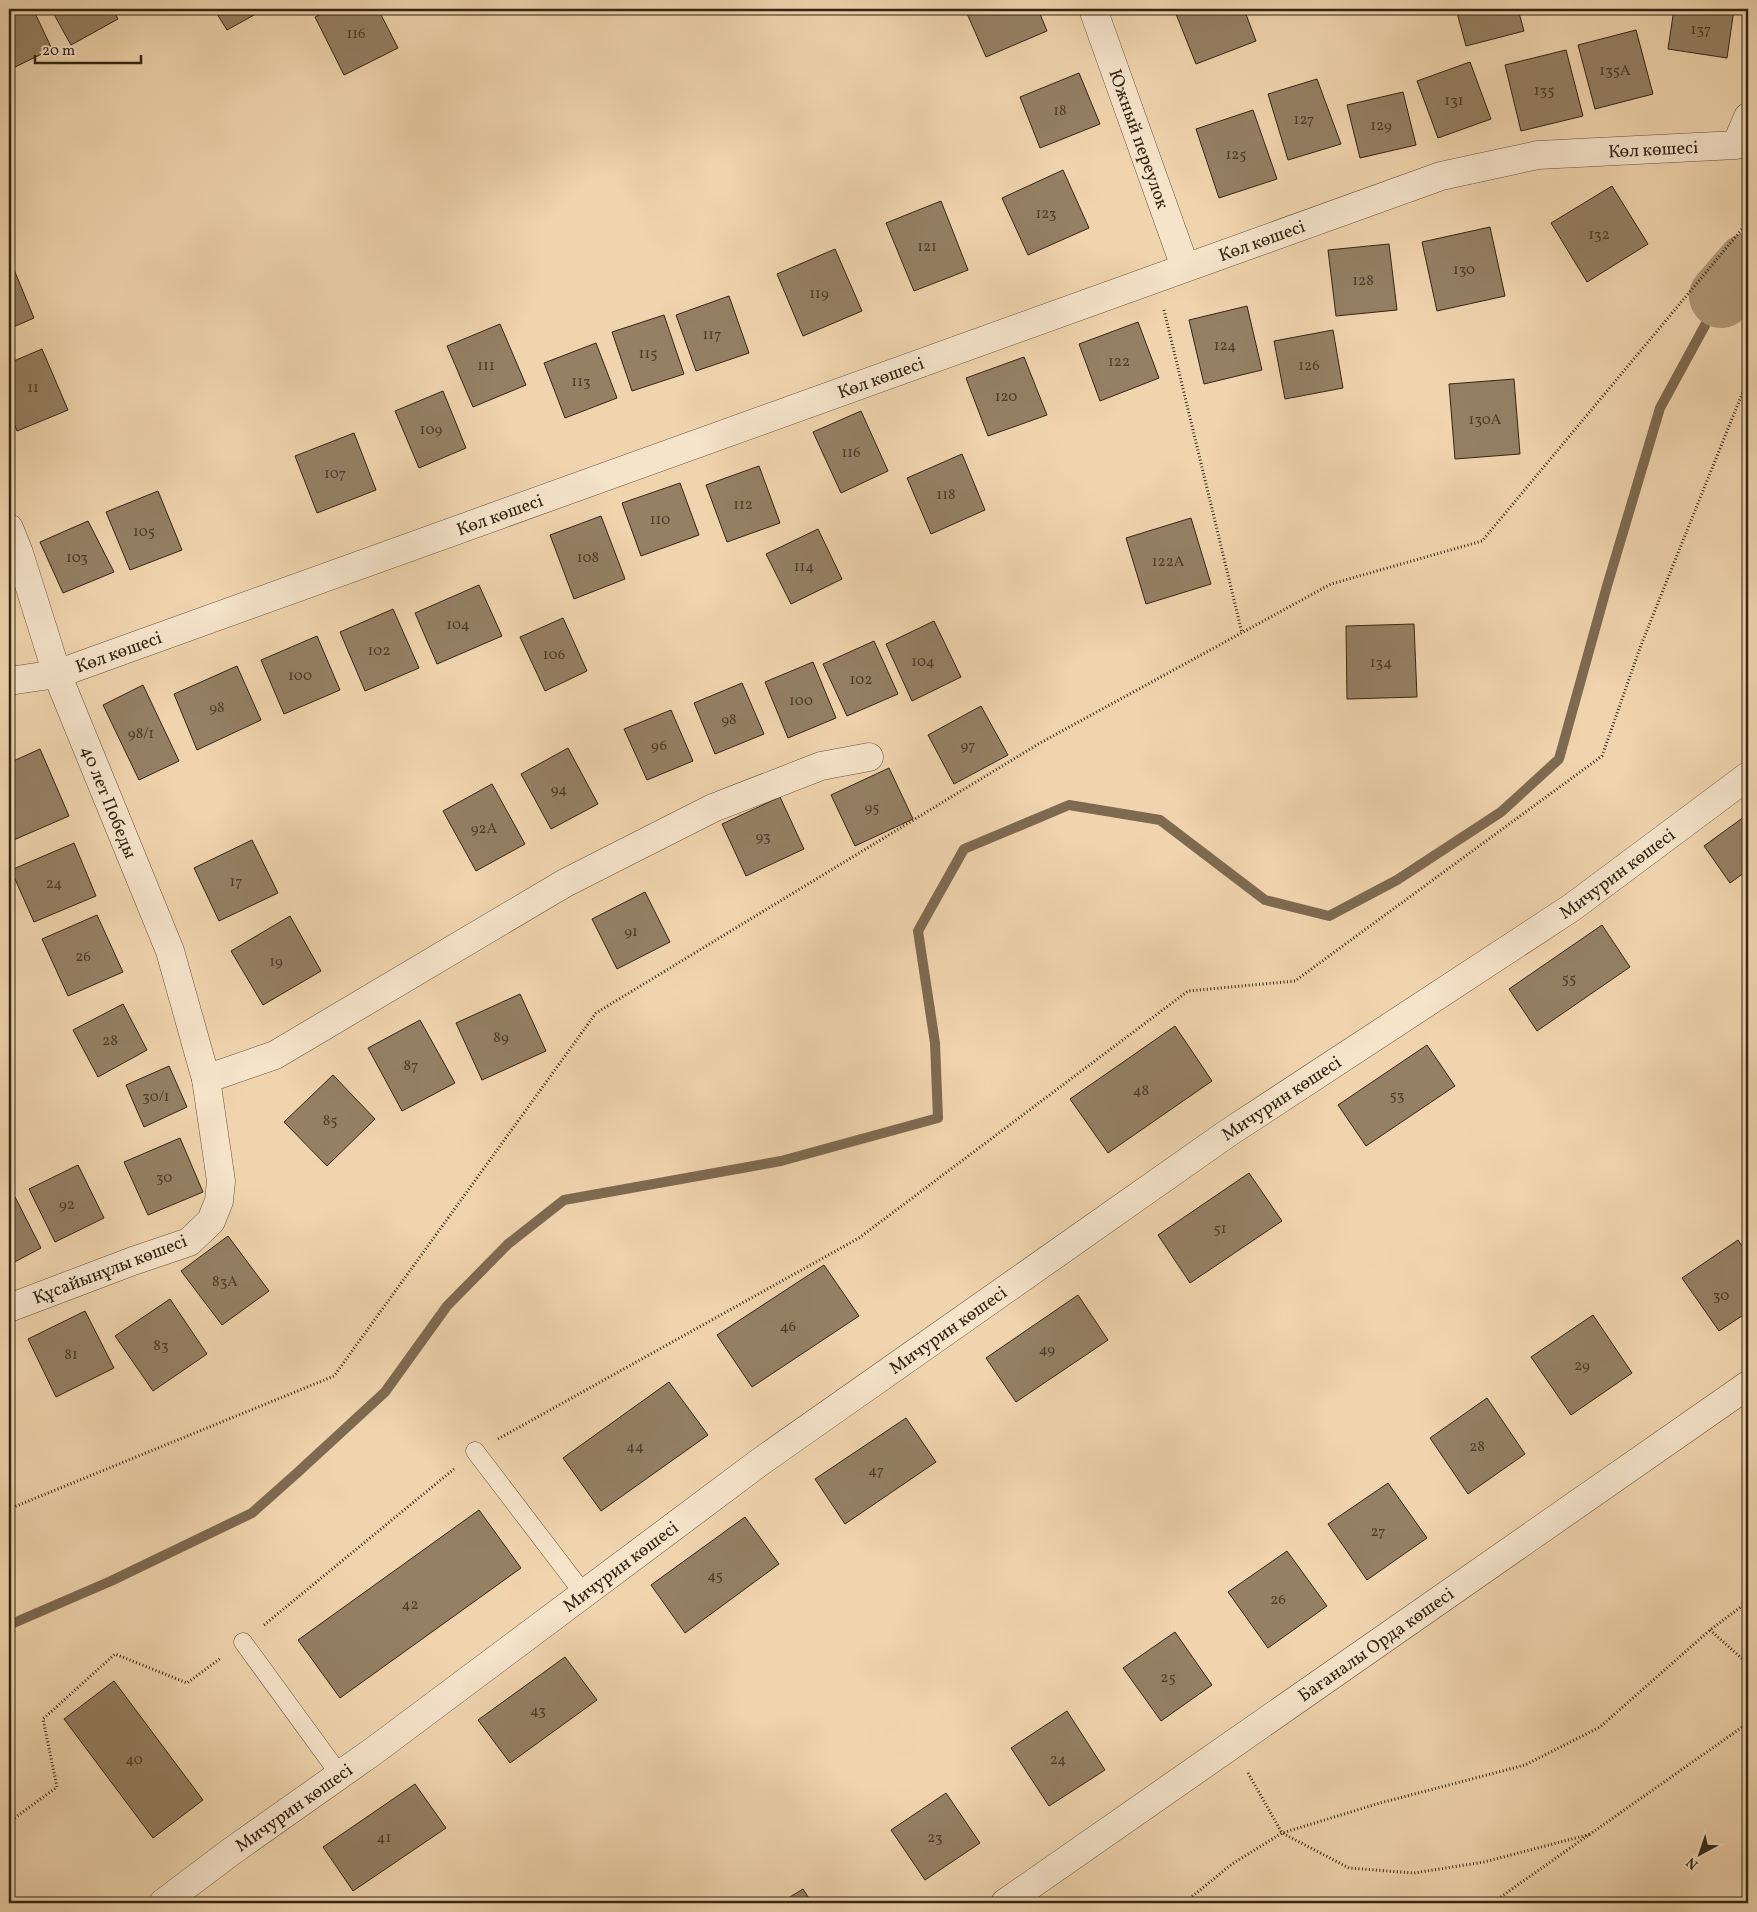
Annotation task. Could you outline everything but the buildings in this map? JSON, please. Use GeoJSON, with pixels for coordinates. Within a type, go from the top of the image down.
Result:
{"type":"FeatureCollection","features":[{"type":"Feature","properties":{"kind":"street","name":"Южный переулок"},"geometry":{"type":"LineString","coordinates":[[1093,9],[1185,268]]}},
{"type":"Feature","properties":{"kind":"street","name":"Көл көшесі"},"geometry":{"type":"LineString","coordinates":[[9,681],[57,674],[1440,176],[1538,155],[1736,145],[1748,117]]}},
{"type":"Feature","properties":{"kind":"street","name":"40 лет Победы"},"geometry":{"type":"LineString","coordinates":[[9,528],[57,674],[170,951],[206,1079]]}},
{"type":"Feature","properties":{"kind":"street"},"geometry":{"type":"LineString","coordinates":[[206,1079],[275,1055],[565,883],[713,808],[821,766],[869,757]]}},
{"type":"Feature","properties":{"kind":"street","name":"Мичурин көшесі"},"geometry":{"type":"LineString","coordinates":[[163,1903],[232,1851],[340,1775],[760,1462],[1228,1133],[1571,908],[1748,776]]}},
{"type":"Feature","properties":{"kind":"street","name":"Құсайынұлы көшесі"},"geometry":{"type":"LineString","coordinates":[[9,1308],[189,1242],[211,1221],[218,1201],[221,1181],[206,1079]]}},
{"type":"Feature","properties":{"kind":"street","name":"Бағаналы Орда көшесі"},"geometry":{"type":"LineString","coordinates":[[1005,1903],[1748,1385]]}},
{"type":"Feature","properties":{"kind":"lane"},"geometry":{"type":"LineString","coordinates":[[475,1451],[584,1594]]}},
{"type":"Feature","properties":{"kind":"lane"},"geometry":{"type":"LineString","coordinates":[[243,1642],[340,1775]]}},
{"type":"Feature","properties":{"kind":"path"},"geometry":{"type":"LineString","coordinates":[[9,1509],[334,1376],[596,1013],[1040,743],[1331,584],[1482,541],[1748,222]]}},
{"type":"Feature","properties":{"kind":"path"},"geometry":{"type":"LineString","coordinates":[[1156,278],[1242,633]]}},
{"type":"Feature","properties":{"kind":"path"},"geometry":{"type":"LineString","coordinates":[[9,1822],[57,1787],[43,1719],[115,1654],[187,1683],[243,1642],[475,1451],[859,1238],[1188,991],[1295,981],[1602,756],[1641,645],[1748,379]]}},
{"type":"Feature","properties":{"kind":"path"},"geometry":{"type":"LineString","coordinates":[[1184,1903],[1232,1864],[1282,1833],[1380,1803],[1525,1765],[1600,1727],[1710,1630],[1742,1606],[1748,1590]]}},
{"type":"Feature","properties":{"kind":"path"},"geometry":{"type":"LineString","coordinates":[[1742,1606],[1748,1612]]}},
{"type":"Feature","properties":{"kind":"path"},"geometry":{"type":"LineString","coordinates":[[1710,1630],[1748,1664]]}},
{"type":"Feature","properties":{"kind":"path"},"geometry":{"type":"LineString","coordinates":[[1492,1903],[1748,1723]]}},
{"type":"Feature","properties":{"kind":"path"},"geometry":{"type":"LineString","coordinates":[[1232,1744],[1282,1833],[1348,1868],[1414,1874],[1484,1862],[1590,1834]]}},
{"type":"Feature","properties":{"kind":"waterway"},"geometry":{"type":"LineString","coordinates":[[1721,296],[1748,265]]}},
{"type":"Feature","properties":{"kind":"waterway"},"geometry":{"type":"LineString","coordinates":[[9,1625],[111,1581],[252,1513],[385,1392],[447,1306],[508,1244],[564,1200],[781,1161],[938,1118],[935,1043],[918,931],[964,849],[1069,805],[1160,820],[1265,900],[1329,916],[1397,880],[1501,812],[1559,759],[1607,586],[1660,408],[1721,296]]}}]}
